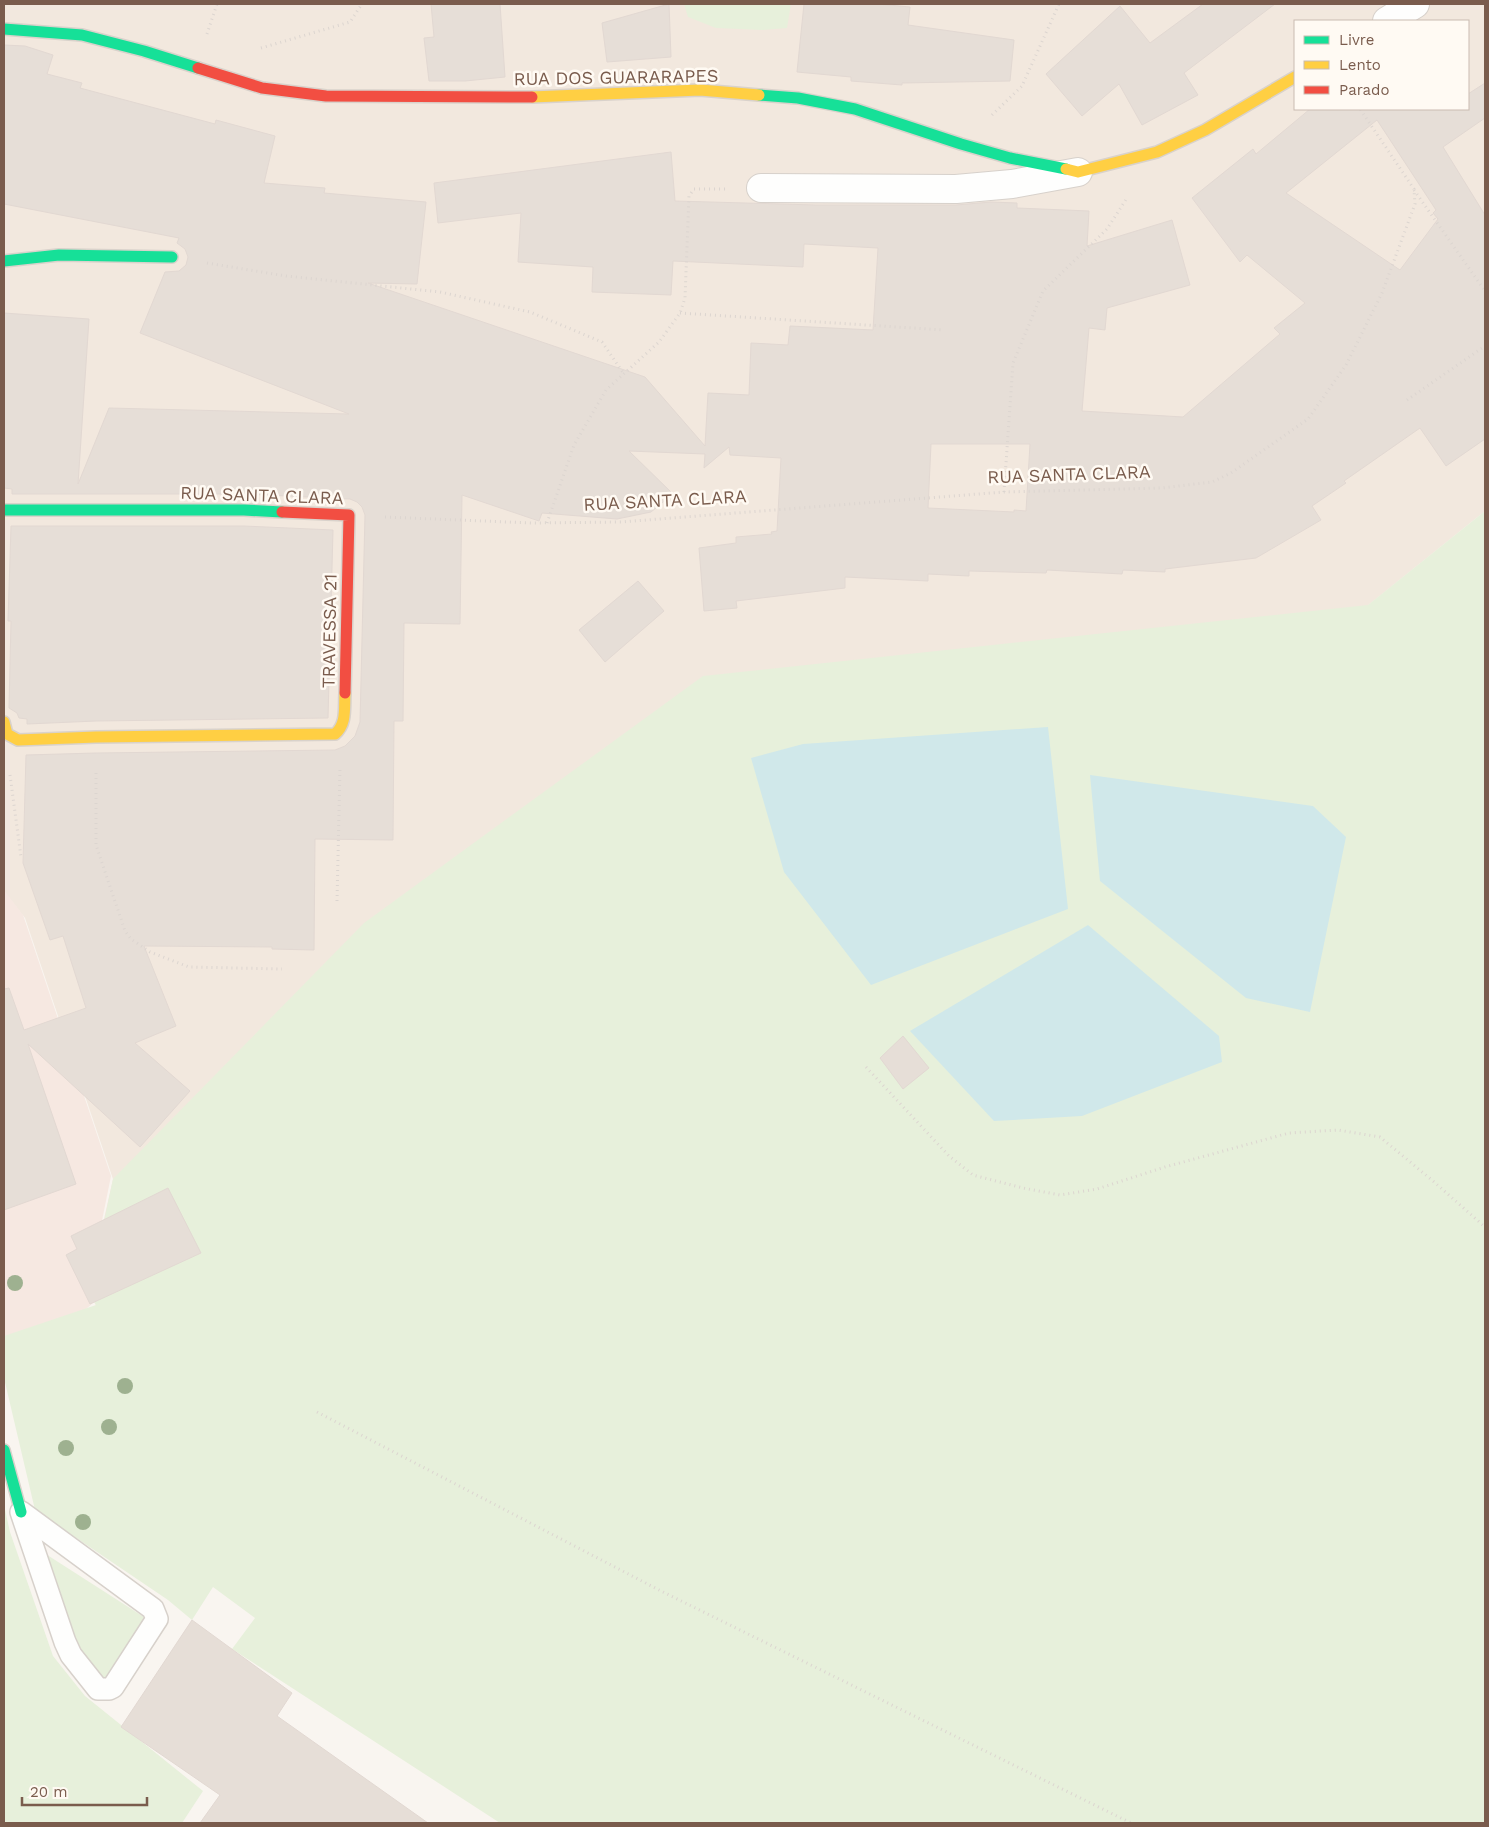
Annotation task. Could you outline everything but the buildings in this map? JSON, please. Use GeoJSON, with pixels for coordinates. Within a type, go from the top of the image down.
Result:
{"type":"FeatureCollection","features":[{"type":"Feature","properties":{"kind":"street"},"geometry":{"type":"LineString","coordinates":[[1389,20],[1415,4]]}},
{"type":"Feature","properties":{"kind":"street","name":"RUA DOS GUARARAPES"},"geometry":{"type":"LineString","coordinates":[[4,30],[82,35],[144,51],[262,88],[326,96],[545,97],[700,90],[798,98],[854,109],[1010,158],[1078,172],[1157,152],[1204,130],[1294,78]]}},
{"type":"Feature","properties":{"kind":"street"},"geometry":{"type":"LineString","coordinates":[[761,188],[956,189],[1012,184],[1078,172]]}},
{"type":"Feature","properties":{"kind":"street"},"geometry":{"type":"LineString","coordinates":[[4,260],[59,255],[172,257]]}},
{"type":"Feature","properties":{"kind":"street","name":"RUA SANTA CLARA"},"geometry":{"type":"LineString","coordinates":[[4,510],[244,510],[349,515]]}},
{"type":"Feature","properties":{"kind":"street","name":"TRAVESSA 21"},"geometry":{"type":"LineString","coordinates":[[341,730],[344,722],[349,515]]}},
{"type":"Feature","properties":{"kind":"street"},"geometry":{"type":"LineString","coordinates":[[4,722],[4,728],[10,737],[18,740],[96,737],[325,735],[335,734],[341,730]]}},
{"type":"Feature","properties":{"kind":"street"},"geometry":{"type":"LineString","coordinates":[[4,1450],[22,1512]]}},
{"type":"Feature","properties":{"kind":"lane"},"geometry":{"type":"LineString","coordinates":[[22,1512],[153,1609],[156,1622],[113,1687],[98,1689],[71,1655],[52,1605],[22,1512]]}},
{"type":"Feature","properties":{"kind":"path"},"geometry":{"type":"LineString","coordinates":[[258,49],[350,22],[362,4]]}},
{"type":"Feature","properties":{"kind":"path"},"geometry":{"type":"LineString","coordinates":[[961,144],[1022,86],[1059,4]]}},
{"type":"Feature","properties":{"kind":"path"},"geometry":{"type":"LineString","coordinates":[[1361,110],[1485,291]]}},
{"type":"Feature","properties":{"kind":"path"},"geometry":{"type":"LineString","coordinates":[[1004,492],[1013,363],[1042,291],[1108,229],[1157,152]]}},
{"type":"Feature","properties":{"kind":"path"},"geometry":{"type":"LineString","coordinates":[[547,523],[574,445],[606,390],[659,342],[680,313],[685,298],[689,196],[694,189],[761,188]]}},
{"type":"Feature","properties":{"kind":"path","name":"RUA SANTA CLARA"},"geometry":{"type":"LineString","coordinates":[[349,515],[547,523],[621,522],[1004,492],[1162,488],[1212,482],[1231,473],[1308,419],[1346,365],[1382,293],[1415,204],[1414,189]]}},
{"type":"Feature","properties":{"kind":"path"},"geometry":{"type":"LineString","coordinates":[[172,257],[286,276],[440,292],[530,312],[602,342],[624,374]]}},
{"type":"Feature","properties":{"kind":"path"},"geometry":{"type":"LineString","coordinates":[[680,313],[944,330]]}},
{"type":"Feature","properties":{"kind":"path"},"geometry":{"type":"LineString","coordinates":[[1407,400],[1485,346]]}},
{"type":"Feature","properties":{"kind":"path"},"geometry":{"type":"LineString","coordinates":[[4,728],[21,857]]}},
{"type":"Feature","properties":{"kind":"path"},"geometry":{"type":"LineString","coordinates":[[337,900],[341,730]]}},
{"type":"Feature","properties":{"kind":"path"},"geometry":{"type":"LineString","coordinates":[[96,737],[96,845],[125,931],[131,939],[150,952],[189,967],[282,969]]}},
{"type":"Feature","properties":{"kind":"path"},"geometry":{"type":"LineString","coordinates":[[866,1067],[949,1156],[973,1174],[1023,1188],[1060,1195],[1097,1189],[1165,1167],[1290,1133],[1338,1130],[1380,1138],[1485,1227]]}},
{"type":"Feature","properties":{"kind":"path"},"geometry":{"type":"LineString","coordinates":[[317,1412],[661,1591],[1131,1823]]}},
{"type":"Feature","properties":{"kind":"shaded area"},"geometry":{"type":"Polygon","coordinates":[[[4,4],[1485,4],[1485,511],[1320,644],[108,1329],[88,1290],[113,1179],[25,918],[4,891],[4,4]]]}},
{"type":"Feature","properties":{"kind":"shaded area"},"geometry":{"type":"Polygon","coordinates":[[[4,890],[23,915],[111,1176],[88,1290],[94,1302],[4,1381],[4,890]]]}},
{"type":"Feature","properties":{"kind":"green space"},"geometry":{"type":"Polygon","coordinates":[[[684,4],[791,4],[787,28],[763,30],[716,28],[688,17],[684,4]]]}},
{"type":"Feature","properties":{"kind":"green space"},"geometry":{"type":"Polygon","coordinates":[[[1485,511],[1485,1823],[500,1823],[232,1649],[255,1618],[213,1587],[192,1620],[168,1600],[35,1510],[4,1378],[4,1336],[96,1305],[89,1293],[113,1179],[364,923],[703,676],[1368,605],[1485,511]]]}},
{"type":"Feature","properties":{"kind":"green space"},"geometry":{"type":"Polygon","coordinates":[[[4,1505],[10,1532],[53,1656],[85,1696],[203,1791],[182,1823],[4,1823],[4,1505]]]}},
{"type":"Feature","properties":{"kind":"green space"},"geometry":{"type":"Polygon","coordinates":[[[41,1551],[147,1619],[103,1684],[76,1651],[41,1551]]]}},
{"type":"Feature","properties":{"kind":"water"},"geometry":{"type":"Polygon","coordinates":[[[1048,727],[1068,909],[871,985],[784,872],[751,758],[803,744],[1048,727]]]}},
{"type":"Feature","properties":{"kind":"water"},"geometry":{"type":"Polygon","coordinates":[[[1090,775],[1313,806],[1346,837],[1310,1012],[1246,998],[1100,881],[1090,775]]]}},
{"type":"Feature","properties":{"kind":"water"},"geometry":{"type":"Polygon","coordinates":[[[1088,925],[1219,1036],[1222,1062],[1082,1116],[994,1121],[910,1031],[1088,925]]]}},
{"type":"Feature","properties":{"kind":"traffic: fast"},"geometry":{"type":"LineString","coordinates":[[4,29],[82,35],[144,51],[198,68]]}},
{"type":"Feature","properties":{"kind":"traffic: fast"},"geometry":{"type":"LineString","coordinates":[[759,95],[798,98],[855,109],[1010,158],[1066,169]]}},
{"type":"Feature","properties":{"kind":"traffic: fast"},"geometry":{"type":"LineString","coordinates":[[4,261],[59,255],[172,257]]}},
{"type":"Feature","properties":{"kind":"traffic: fast"},"geometry":{"type":"LineString","coordinates":[[4,510],[244,510],[282,512]]}},
{"type":"Feature","properties":{"kind":"traffic: fast"},"geometry":{"type":"LineString","coordinates":[[4,1450],[21,1512]]}},
{"type":"Feature","properties":{"kind":"traffic: slow"},"geometry":{"type":"LineString","coordinates":[[1066,169],[1078,172],[1157,152],[1205,130],[1294,78]]}},
{"type":"Feature","properties":{"kind":"traffic: slow"},"geometry":{"type":"LineString","coordinates":[[532,97],[700,90],[759,95]]}},
{"type":"Feature","properties":{"kind":"traffic: slow"},"geometry":{"type":"LineString","coordinates":[[4,722],[7,734],[18,740],[96,737],[335,734],[343,721],[345,693]]}},
{"type":"Feature","properties":{"kind":"traffic: jam"},"geometry":{"type":"LineString","coordinates":[[198,68],[262,88],[326,96],[532,97]]}},
{"type":"Feature","properties":{"kind":"traffic: jam"},"geometry":{"type":"LineString","coordinates":[[282,512],[349,515],[345,693]]}}]}
